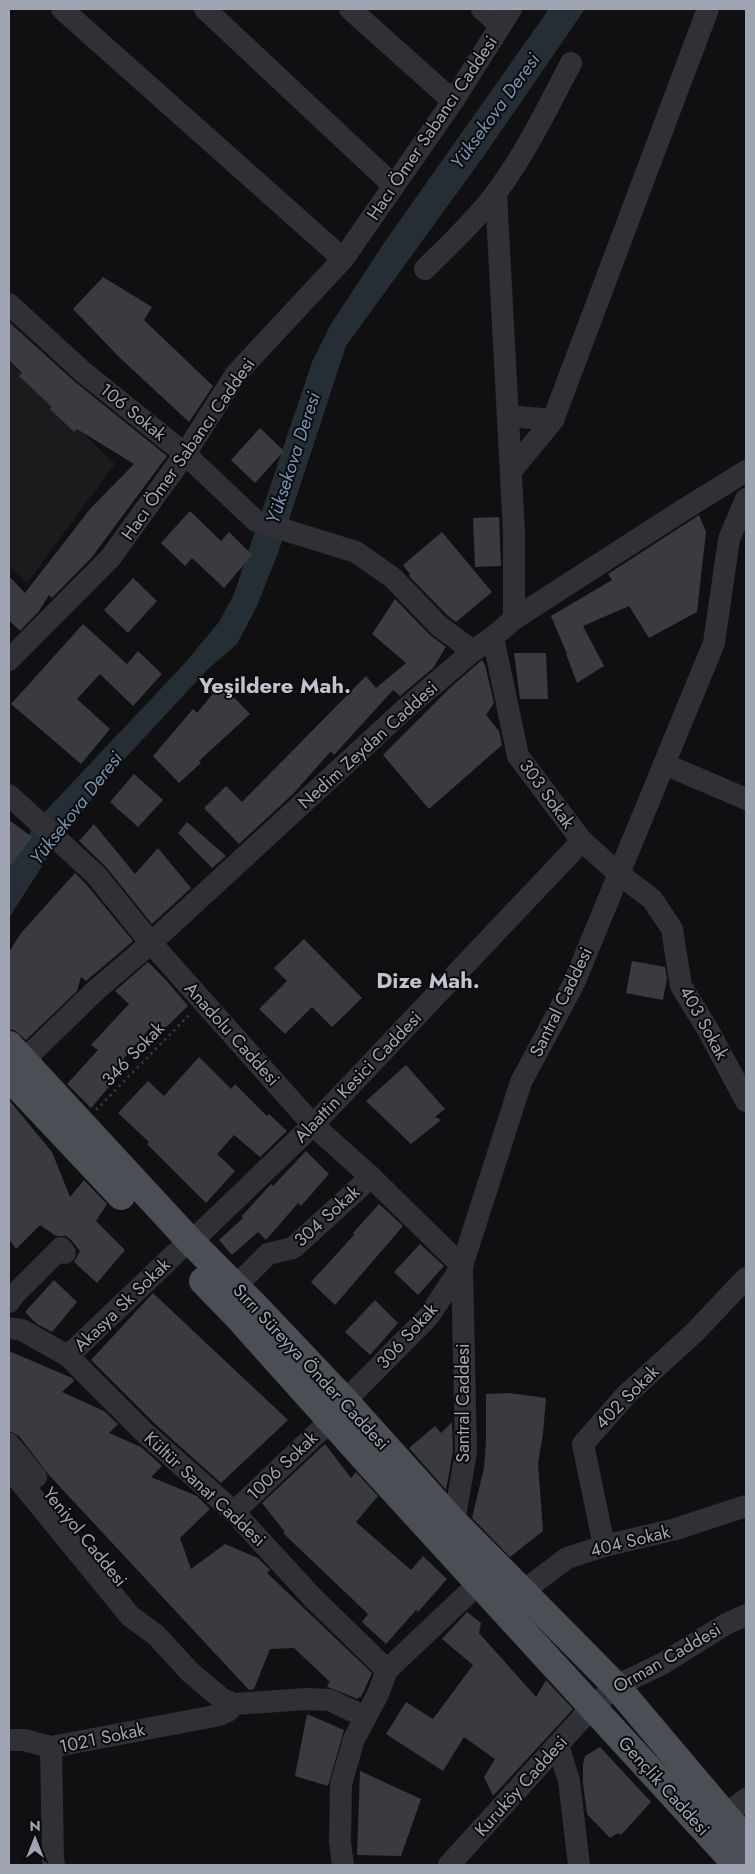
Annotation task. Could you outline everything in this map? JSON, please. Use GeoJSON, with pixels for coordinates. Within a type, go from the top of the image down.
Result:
{"type":"FeatureCollection","features":[{"type":"Feature","properties":{"kind":"main road","name":"Sırrı Süreyya Önder Caddesi"},"geometry":{"type":"LineString","coordinates":[[14,1061],[81,1125],[237,1316],[454,1522],[616,1686]]}},
{"type":"Feature","properties":{"kind":"main road","name":"Sırrı Süreyya Önder Caddesi"},"geometry":{"type":"LineString","coordinates":[[14,1061],[183,1248],[235,1287],[338,1410],[478,1583],[592,1707]]}},
{"type":"Feature","properties":{"kind":"main road","name":"Gençlik Caddesi"},"geometry":{"type":"LineString","coordinates":[[616,1686],[736,1807],[746,1840]]}},
{"type":"Feature","properties":{"kind":"main road","name":"Gençlik Caddesi"},"geometry":{"type":"LineString","coordinates":[[592,1707],[737,1865]]}},
{"type":"Feature","properties":{"kind":"street"},"geometry":{"type":"LineString","coordinates":[[62,9],[343,259]]}},
{"type":"Feature","properties":{"kind":"street"},"geometry":{"type":"LineString","coordinates":[[204,9],[394,186]]}},
{"type":"Feature","properties":{"kind":"street"},"geometry":{"type":"LineString","coordinates":[[350,9],[453,102]]}},
{"type":"Feature","properties":{"kind":"street"},"geometry":{"type":"LineString","coordinates":[[482,9],[506,17]]}},
{"type":"Feature","properties":{"kind":"street"},"geometry":{"type":"LineString","coordinates":[[511,471],[553,420],[708,9]]}},
{"type":"Feature","properties":{"kind":"street","name":"Hacı Ömer Sabancı Caddesi"},"geometry":{"type":"LineString","coordinates":[[13,648],[112,557],[185,454],[236,374],[343,259],[453,102],[506,17]]}},
{"type":"Feature","properties":{"kind":"street"},"geometry":{"type":"LineString","coordinates":[[425,269],[472,221],[496,193],[523,151],[571,63]]}},
{"type":"Feature","properties":{"kind":"street"},"geometry":{"type":"LineString","coordinates":[[496,193],[514,532],[514,619]]}},
{"type":"Feature","properties":{"kind":"street","name":"106 Sokak"},"geometry":{"type":"LineString","coordinates":[[9,304],[82,371],[185,454],[256,520],[356,552],[393,578],[439,626],[473,651]]}},
{"type":"Feature","properties":{"kind":"street"},"geometry":{"type":"LineString","coordinates":[[508,416],[553,420]]}},
{"type":"Feature","properties":{"kind":"street","name":"Nedim Zeydan Caddesi"},"geometry":{"type":"LineString","coordinates":[[14,1061],[151,943],[406,709],[473,651],[514,619],[746,471]]}},
{"type":"Feature","properties":{"kind":"street","name":"Santral Caddesi"},"geometry":{"type":"LineString","coordinates":[[454,1522],[466,1452],[462,1266],[521,1082],[574,983],[634,842],[714,643],[729,539],[746,499]]}},
{"type":"Feature","properties":{"kind":"street","name":"303 Sokak"},"geometry":{"type":"LineString","coordinates":[[493,637],[518,756],[582,841],[619,874]]}},
{"type":"Feature","properties":{"kind":"street"},"geometry":{"type":"LineString","coordinates":[[664,764],[746,799]]}},
{"type":"Feature","properties":{"kind":"street","name":"Anadolu Caddesi"},"geometry":{"type":"LineString","coordinates":[[10,796],[96,875],[151,943],[313,1125],[371,1177],[462,1266]]}},
{"type":"Feature","properties":{"kind":"street","name":"Alaattin Kesici Caddesi"},"geometry":{"type":"LineString","coordinates":[[183,1248],[313,1125],[582,841]]}},
{"type":"Feature","properties":{"kind":"street","name":"403 Sokak"},"geometry":{"type":"LineString","coordinates":[[619,874],[652,899],[672,929],[681,986],[707,1028],[746,1101]]}},
{"type":"Feature","properties":{"kind":"street","name":"304 Sokak"},"geometry":{"type":"LineString","coordinates":[[235,1287],[268,1254],[293,1248],[371,1177]]}},
{"type":"Feature","properties":{"kind":"street"},"geometry":{"type":"LineString","coordinates":[[9,1302],[61,1248],[65,1253]]}},
{"type":"Feature","properties":{"kind":"street","name":"Akasya Sk Sokak"},"geometry":{"type":"LineString","coordinates":[[68,1356],[183,1248]]}},
{"type":"Feature","properties":{"kind":"street","name":"306 Sokak"},"geometry":{"type":"LineString","coordinates":[[338,1410],[429,1316],[462,1266]]}},
{"type":"Feature","properties":{"kind":"street","name":"402 Sokak"},"geometry":{"type":"LineString","coordinates":[[604,1546],[583,1444],[626,1395],[695,1332],[746,1278]]}},
{"type":"Feature","properties":{"kind":"street","name":"Kültür Sanat Caddesi"},"geometry":{"type":"LineString","coordinates":[[9,1328],[22,1330],[68,1356],[145,1433],[234,1512],[313,1598],[387,1670]]}},
{"type":"Feature","properties":{"kind":"street","name":"1006 Sokak"},"geometry":{"type":"LineString","coordinates":[[234,1512],[338,1410]]}},
{"type":"Feature","properties":{"kind":"street","name":"Yeniyol Caddesi"},"geometry":{"type":"LineString","coordinates":[[9,1444],[142,1607],[151,1621],[156,1634]]}},
{"type":"Feature","properties":{"kind":"street","name":"Yeniyol Caddesi"},"geometry":{"type":"LineString","coordinates":[[11,1476],[130,1616],[156,1634],[190,1672],[211,1691],[222,1699],[234,1704]]}},
{"type":"Feature","properties":{"kind":"street","name":"404 Sokak"},"geometry":{"type":"LineString","coordinates":[[522,1592],[567,1558],[604,1546],[676,1529],[746,1506]]}},
{"type":"Feature","properties":{"kind":"street"},"geometry":{"type":"LineString","coordinates":[[343,1865],[340,1842],[341,1784],[354,1738],[378,1694],[387,1670],[478,1583]]}},
{"type":"Feature","properties":{"kind":"street","name":"Orman Caddesi"},"geometry":{"type":"LineString","coordinates":[[592,1707],[616,1686],[662,1664],[726,1624],[746,1615]]}},
{"type":"Feature","properties":{"kind":"street"},"geometry":{"type":"LineString","coordinates":[[234,1704],[307,1699],[329,1700],[366,1717]]}},
{"type":"Feature","properties":{"kind":"street","name":"1021 Sokak"},"geometry":{"type":"LineString","coordinates":[[52,1863],[51,1747],[220,1715],[228,1711],[234,1704]]}},
{"type":"Feature","properties":{"kind":"street","name":"Kuruköy Caddesi"},"geometry":{"type":"LineString","coordinates":[[449,1865],[592,1707]]}},
{"type":"Feature","properties":{"kind":"street"},"geometry":{"type":"LineString","coordinates":[[9,1740],[24,1740],[51,1747]]}},
{"type":"Feature","properties":{"kind":"street"},"geometry":{"type":"LineString","coordinates":[[558,1745],[569,1781],[579,1865]]}},
{"type":"Feature","properties":{"kind":"path","name":"346 Sokak"},"geometry":{"type":"LineString","coordinates":[[81,1125],[203,1001]]}},
{"type":"Feature","properties":{"kind":"shaded area"},"geometry":{"type":"Polygon","coordinates":[[[9,362],[115,464],[27,583],[9,566],[9,362]]]}},
{"type":"Feature","properties":{"kind":"water","name":"Yüksekova Deresi"},"geometry":{"type":"Polygon","coordinates":[[[549,9],[585,9],[486,153],[346,346],[278,553],[257,606],[237,644],[207,670],[118,766],[58,841],[9,918],[9,869],[39,818],[184,664],[219,622],[234,594],[312,362],[331,324],[386,240],[549,9]]]}},
{"type":"Feature","properties":{"kind":"building"},"geometry":{"type":"Polygon","coordinates":[[[103,277],[152,307],[144,320],[213,386],[189,422],[119,357],[73,309],[103,277]]]}},
{"type":"Feature","properties":{"kind":"building"},"geometry":{"type":"Polygon","coordinates":[[[9,322],[74,381],[167,456],[92,557],[52,598],[49,595],[39,611],[20,631],[9,620],[9,576],[25,593],[90,509],[134,464],[77,429],[74,432],[50,409],[52,407],[19,376],[22,373],[9,360],[9,322]]]}},
{"type":"Feature","properties":{"kind":"building"},"geometry":{"type":"Polygon","coordinates":[[[260,428],[284,451],[255,483],[231,460],[260,428]]]}},
{"type":"Feature","properties":{"kind":"building"},"geometry":{"type":"Polygon","coordinates":[[[190,511],[221,541],[229,532],[252,555],[224,588],[192,558],[185,566],[161,543],[190,511]]]}},
{"type":"Feature","properties":{"kind":"building"},"geometry":{"type":"Polygon","coordinates":[[[699,515],[706,532],[697,612],[649,638],[629,606],[583,626],[604,666],[577,683],[551,616],[612,580],[608,574],[699,515]]]}},
{"type":"Feature","properties":{"kind":"building"},"geometry":{"type":"Polygon","coordinates":[[[499,517],[501,566],[475,567],[473,518],[499,517]]]}},
{"type":"Feature","properties":{"kind":"building"},"geometry":{"type":"Polygon","coordinates":[[[442,532],[492,592],[456,622],[409,576],[410,574],[403,565],[442,532]]]}},
{"type":"Feature","properties":{"kind":"building"},"geometry":{"type":"Polygon","coordinates":[[[133,578],[157,601],[128,633],[104,610],[133,578]]]}},
{"type":"Feature","properties":{"kind":"building"},"geometry":{"type":"Polygon","coordinates":[[[395,599],[430,635],[446,647],[433,668],[400,696],[393,690],[334,755],[331,751],[293,794],[239,844],[204,808],[226,786],[242,802],[366,676],[376,688],[406,663],[372,634],[395,599]]]}},
{"type":"Feature","properties":{"kind":"building"},"geometry":{"type":"Polygon","coordinates":[[[83,624],[127,664],[138,651],[162,674],[133,706],[100,674],[77,699],[110,729],[81,764],[11,704],[83,624]]]}},
{"type":"Feature","properties":{"kind":"building"},"geometry":{"type":"Polygon","coordinates":[[[514,653],[546,653],[548,699],[520,699],[514,653]]]}},
{"type":"Feature","properties":{"kind":"building"},"geometry":{"type":"Polygon","coordinates":[[[482,660],[485,665],[494,703],[486,715],[499,731],[502,745],[429,809],[383,755],[452,686],[482,660]]]}},
{"type":"Feature","properties":{"kind":"building"},"geometry":{"type":"Polygon","coordinates":[[[221,684],[250,714],[199,761],[201,763],[179,783],[153,756],[193,709],[197,713],[221,684]]]}},
{"type":"Feature","properties":{"kind":"building"},"geometry":{"type":"Polygon","coordinates":[[[134,774],[163,800],[138,827],[110,802],[134,774]]]}},
{"type":"Feature","properties":{"kind":"building"},"geometry":{"type":"Polygon","coordinates":[[[9,820],[32,837],[9,868],[9,820]]]}},
{"type":"Feature","properties":{"kind":"building"},"geometry":{"type":"Polygon","coordinates":[[[187,822],[226,856],[212,868],[178,833],[187,822]]]}},
{"type":"Feature","properties":{"kind":"building"},"geometry":{"type":"Polygon","coordinates":[[[94,824],[135,874],[158,848],[191,888],[152,924],[106,867],[79,841],[94,824]]]}},
{"type":"Feature","properties":{"kind":"building"},"geometry":{"type":"Polygon","coordinates":[[[75,873],[133,941],[86,981],[81,977],[77,991],[26,1040],[14,1030],[9,1030],[9,952],[21,933],[75,873]]]}},
{"type":"Feature","properties":{"kind":"building"},"geometry":{"type":"Polygon","coordinates":[[[304,939],[362,998],[332,1027],[312,1007],[285,1034],[259,1009],[287,981],[274,968],[304,939]]]}},
{"type":"Feature","properties":{"kind":"building"},"geometry":{"type":"Polygon","coordinates":[[[632,961],[665,967],[667,978],[663,1000],[626,993],[632,961]]]}},
{"type":"Feature","properties":{"kind":"building"},"geometry":{"type":"Polygon","coordinates":[[[148,962],[188,1006],[158,1035],[151,1027],[114,1070],[119,1075],[91,1108],[67,1084],[98,1050],[91,1045],[129,1004],[115,991],[148,962]]]}},
{"type":"Feature","properties":{"kind":"building"},"geometry":{"type":"Polygon","coordinates":[[[199,1057],[231,1089],[235,1084],[267,1116],[269,1114],[287,1131],[260,1157],[234,1135],[217,1154],[235,1171],[206,1203],[147,1144],[149,1142],[118,1113],[148,1081],[164,1096],[199,1057]]]}},
{"type":"Feature","properties":{"kind":"building"},"geometry":{"type":"Polygon","coordinates":[[[406,1065],[445,1109],[435,1117],[441,1120],[411,1144],[366,1101],[406,1065]]]}},
{"type":"Feature","properties":{"kind":"building"},"geometry":{"type":"Polygon","coordinates":[[[9,1100],[52,1152],[70,1197],[84,1180],[107,1204],[96,1221],[125,1250],[97,1283],[74,1262],[80,1251],[66,1236],[56,1236],[40,1225],[16,1249],[9,1239],[9,1100]]]}},
{"type":"Feature","properties":{"kind":"building"},"geometry":{"type":"Polygon","coordinates":[[[306,1151],[329,1174],[301,1206],[298,1203],[266,1240],[258,1232],[232,1255],[219,1240],[243,1218],[242,1216],[271,1184],[273,1186],[306,1151]]]}},
{"type":"Feature","properties":{"kind":"building"},"geometry":{"type":"Polygon","coordinates":[[[379,1204],[403,1226],[335,1305],[311,1282],[354,1235],[353,1233],[379,1204]]]}},
{"type":"Feature","properties":{"kind":"building"},"geometry":{"type":"Polygon","coordinates":[[[420,1244],[444,1266],[418,1295],[394,1272],[420,1244]]]}},
{"type":"Feature","properties":{"kind":"building"},"geometry":{"type":"Polygon","coordinates":[[[54,1280],[77,1302],[52,1332],[37,1324],[25,1312],[54,1280]]]}},
{"type":"Feature","properties":{"kind":"building"},"geometry":{"type":"Polygon","coordinates":[[[153,1293],[288,1420],[221,1483],[154,1423],[91,1360],[153,1293]]]}},
{"type":"Feature","properties":{"kind":"building"},"geometry":{"type":"Polygon","coordinates":[[[375,1300],[398,1323],[370,1355],[345,1332],[375,1300]]]}},
{"type":"Feature","properties":{"kind":"building"},"geometry":{"type":"Polygon","coordinates":[[[9,1351],[72,1378],[74,1381],[62,1392],[104,1411],[118,1424],[109,1433],[141,1447],[162,1466],[151,1477],[197,1496],[210,1509],[180,1538],[191,1569],[225,1544],[258,1558],[270,1570],[267,1573],[372,1673],[361,1697],[358,1699],[328,1687],[327,1685],[330,1682],[294,1648],[270,1649],[254,1689],[249,1690],[48,1474],[19,1436],[9,1431],[9,1351]]]}},
{"type":"Feature","properties":{"kind":"building"},"geometry":{"type":"Polygon","coordinates":[[[509,1393],[546,1398],[538,1463],[543,1531],[510,1557],[472,1518],[484,1468],[486,1394],[509,1393]]]}},
{"type":"Feature","properties":{"kind":"building"},"geometry":{"type":"Polygon","coordinates":[[[452,1422],[453,1451],[446,1490],[409,1448],[435,1426],[441,1433],[452,1422]]]}},
{"type":"Feature","properties":{"kind":"building"},"geometry":{"type":"Polygon","coordinates":[[[325,1444],[351,1478],[356,1472],[378,1496],[356,1522],[411,1570],[423,1556],[447,1579],[386,1644],[362,1622],[368,1614],[283,1533],[285,1532],[262,1503],[325,1444]]]}},
{"type":"Feature","properties":{"kind":"building"},"geometry":{"type":"Polygon","coordinates":[[[467,1612],[481,1623],[479,1633],[536,1697],[546,1680],[573,1709],[493,1796],[484,1777],[495,1759],[464,1737],[443,1771],[386,1734],[406,1702],[433,1719],[473,1665],[442,1639],[467,1612]]]}},
{"type":"Feature","properties":{"kind":"building"},"geometry":{"type":"Polygon","coordinates":[[[307,1714],[344,1730],[328,1786],[295,1776],[307,1714]]]}},
{"type":"Feature","properties":{"kind":"building"},"geometry":{"type":"Polygon","coordinates":[[[600,1747],[651,1802],[621,1835],[618,1833],[610,1838],[587,1814],[583,1784],[585,1756],[600,1747]]]}},
{"type":"Feature","properties":{"kind":"building"},"geometry":{"type":"Polygon","coordinates":[[[360,1771],[421,1799],[401,1856],[357,1855],[360,1771]]]}},
{"type":"Feature","properties":{"kind":"district","name":"Yeşildere Mah."},"geometry":{"type":"Point","coordinates":[275,685]}},
{"type":"Feature","properties":{"kind":"district","name":"Dize Mah."},"geometry":{"type":"Point","coordinates":[428,980]}}]}
